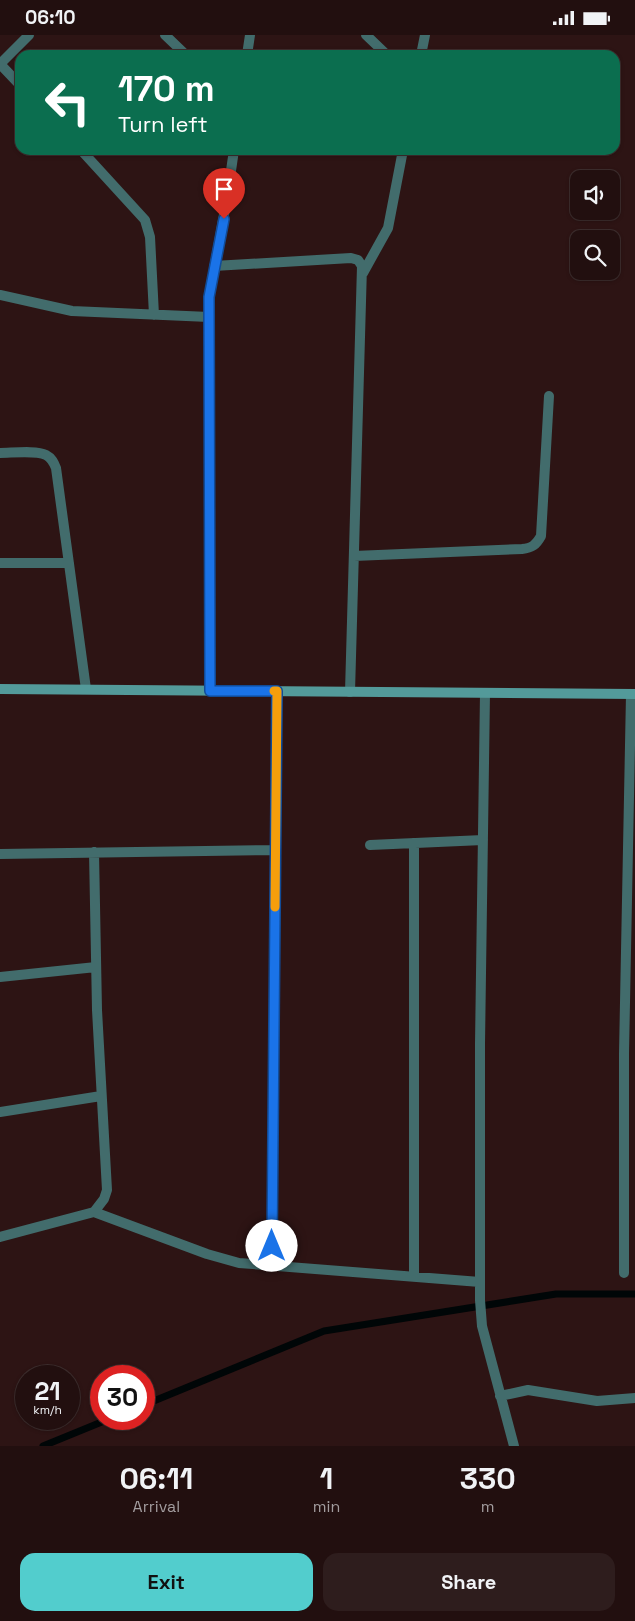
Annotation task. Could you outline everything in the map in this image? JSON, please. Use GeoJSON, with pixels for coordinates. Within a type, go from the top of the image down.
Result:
{"type":"FeatureCollection","features":[{"type":"Feature","properties":{"kind":"street"},"geometry":{"type":"LineString","coordinates":[[15,80],[0,64],[29,35]]}},
{"type":"Feature","properties":{"kind":"street"},"geometry":{"type":"LineString","coordinates":[[165,35],[181,50]]}},
{"type":"Feature","properties":{"kind":"street"},"geometry":{"type":"LineString","coordinates":[[248,50],[250,35]]}},
{"type":"Feature","properties":{"kind":"street"},"geometry":{"type":"LineString","coordinates":[[366,35],[382,50]]}},
{"type":"Feature","properties":{"kind":"street"},"geometry":{"type":"LineString","coordinates":[[423,50],[425,35]]}},
{"type":"Feature","properties":{"kind":"street"},"geometry":{"type":"LineString","coordinates":[[86,155],[145,220],[150,237],[154,315]]}},
{"type":"Feature","properties":{"kind":"street"},"geometry":{"type":"LineString","coordinates":[[210,691],[209,297],[233,155]]}},
{"type":"Feature","properties":{"kind":"street"},"geometry":{"type":"LineString","coordinates":[[363,273],[388,228],[402,155]]}},
{"type":"Feature","properties":{"kind":"street"},"geometry":{"type":"LineString","coordinates":[[214,266],[352,258],[358,260],[362,266],[350,692]]}},
{"type":"Feature","properties":{"kind":"street"},"geometry":{"type":"LineString","coordinates":[[0,295],[72,311],[209,317]]}},
{"type":"Feature","properties":{"kind":"street"},"geometry":{"type":"LineString","coordinates":[[354,556],[522,549],[530,548],[536,544],[541,536],[549,397]]}},
{"type":"Feature","properties":{"kind":"street"},"geometry":{"type":"LineString","coordinates":[[0,453],[39,453],[47,455],[53,461],[56,468],[86,689]]}},
{"type":"Feature","properties":{"kind":"street"},"geometry":{"type":"LineString","coordinates":[[0,563],[69,563]]}},
{"type":"Feature","properties":{"kind":"street"},"geometry":{"type":"LineString","coordinates":[[0,689],[633,694],[624,1054],[624,1273]]}},
{"type":"Feature","properties":{"kind":"street"},"geometry":{"type":"LineString","coordinates":[[272,1265],[277,691]]}},
{"type":"Feature","properties":{"kind":"street"},"geometry":{"type":"LineString","coordinates":[[485,693],[480,1043],[480,1300],[482,1326],[514,1446]]}},
{"type":"Feature","properties":{"kind":"street"},"geometry":{"type":"LineString","coordinates":[[370,845],[483,840]]}},
{"type":"Feature","properties":{"kind":"street"},"geometry":{"type":"LineString","coordinates":[[414,843],[414,1277]]}},
{"type":"Feature","properties":{"kind":"street"},"geometry":{"type":"LineString","coordinates":[[0,854],[275,850]]}},
{"type":"Feature","properties":{"kind":"street"},"geometry":{"type":"LineString","coordinates":[[94,852],[96,967],[106,1190],[104,1199],[94,1212]]}},
{"type":"Feature","properties":{"kind":"street"},"geometry":{"type":"LineString","coordinates":[[0,977],[96,967]]}},
{"type":"Feature","properties":{"kind":"street"},"geometry":{"type":"LineString","coordinates":[[0,1112],[102,1096]]}},
{"type":"Feature","properties":{"kind":"street"},"geometry":{"type":"LineString","coordinates":[[0,1237],[94,1212],[223,1259],[239,1263],[480,1283]]}},
{"type":"Feature","properties":{"kind":"street"},"geometry":{"type":"LineString","coordinates":[[500,1396],[528,1390],[597,1401],[635,1398]]}},
{"type":"Feature","properties":{"kind":"waterway"},"geometry":{"type":"LineString","coordinates":[[155,1400],[324,1331],[556,1294],[635,1294]]}},
{"type":"Feature","properties":{"kind":"waterway"},"geometry":{"type":"LineString","coordinates":[[43,1446],[90,1427]]}},
{"type":"Feature","properties":{"kind":"slow traffic"},"geometry":{"type":"LineString","coordinates":[[274,691],[277,691],[275,907]]}},
{"type":"Feature","properties":{"kind":"route"},"geometry":{"type":"LineString","coordinates":[[224,219],[210,283],[209,297],[210,691],[277,691],[272,1246]]}}]}
